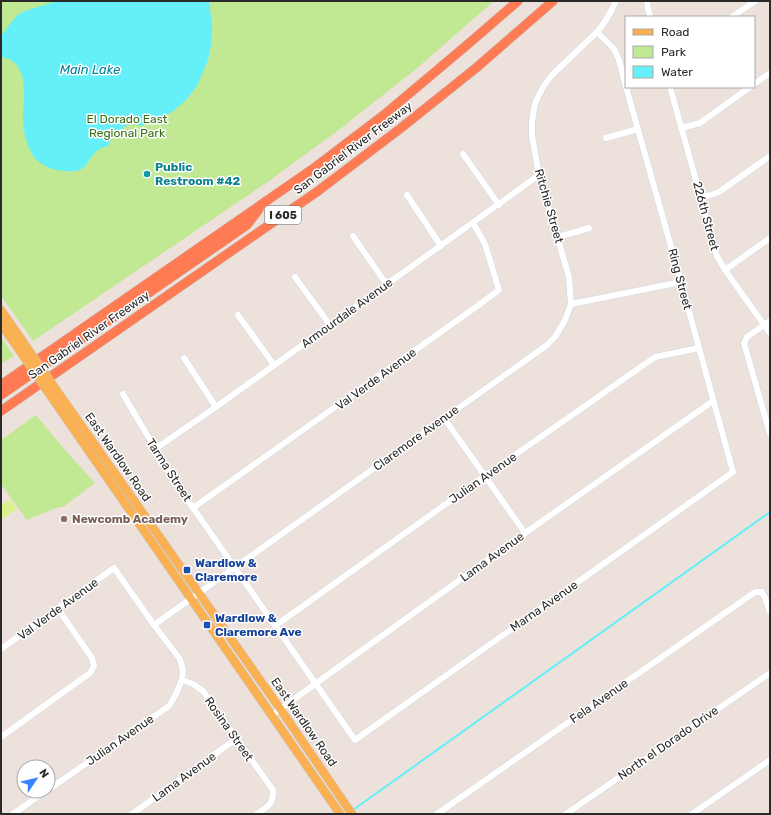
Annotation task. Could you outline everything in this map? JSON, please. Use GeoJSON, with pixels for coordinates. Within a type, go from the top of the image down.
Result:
{"type":"FeatureCollection","features":[{"type":"Feature","properties":{"kind":"highway","name":"San Gabriel River Freeway"},"geometry":{"type":"LineString","coordinates":[[1,385],[314,168],[385,114],[518,1]]}},
{"type":"Feature","properties":{"kind":"highway","name":"San Gabriel River Freeway"},"geometry":{"type":"LineString","coordinates":[[1,411],[318,191],[401,128],[476,68],[553,1]]}},
{"type":"Feature","properties":{"kind":"highway","name":"I 605"},"geometry":{"type":"LineString","coordinates":[[1,395],[247,224],[263,203]]}},
{"type":"Feature","properties":{"kind":"main road","name":"East Wardlow Road"},"geometry":{"type":"LineString","coordinates":[[1,310],[25,352]]}},
{"type":"Feature","properties":{"kind":"main road","name":"East Wardlow Road"},"geometry":{"type":"LineString","coordinates":[[1,324],[25,352],[199,593],[352,814]]}},
{"type":"Feature","properties":{"kind":"main road","name":"East Wardlow Road"},"geometry":{"type":"LineString","coordinates":[[54,393],[191,598],[340,814]]}},
{"type":"Feature","properties":{"kind":"street","name":"Ritchie Street"},"geometry":{"type":"LineString","coordinates":[[571,304],[569,277],[539,175],[532,136],[534,108],[543,87],[552,75],[597,32],[616,1]]}},
{"type":"Feature","properties":{"kind":"street"},"geometry":{"type":"LineString","coordinates":[[647,1],[650,16]]}},
{"type":"Feature","properties":{"kind":"street"},"geometry":{"type":"LineString","coordinates":[[733,16],[755,1]]}},
{"type":"Feature","properties":{"kind":"street","name":"Ring Street"},"geometry":{"type":"LineString","coordinates":[[597,32],[614,49],[625,84]]}},
{"type":"Feature","properties":{"kind":"street"},"geometry":{"type":"LineString","coordinates":[[755,83],[770,73]]}},
{"type":"Feature","properties":{"kind":"street","name":"Ring Street"},"geometry":{"type":"LineString","coordinates":[[626,88],[733,472]]}},
{"type":"Feature","properties":{"kind":"street","name":"226th Street"},"geometry":{"type":"LineString","coordinates":[[670,88],[717,256],[725,270],[770,333]]}},
{"type":"Feature","properties":{"kind":"street"},"geometry":{"type":"LineString","coordinates":[[681,128],[700,122],[749,88]]}},
{"type":"Feature","properties":{"kind":"street"},"geometry":{"type":"LineString","coordinates":[[606,138],[638,129]]}},
{"type":"Feature","properties":{"kind":"street"},"geometry":{"type":"LineString","coordinates":[[463,154],[498,204]]}},
{"type":"Feature","properties":{"kind":"street"},"geometry":{"type":"LineString","coordinates":[[702,198],[719,192],[770,156]]}},
{"type":"Feature","properties":{"kind":"street","name":"Armourdale Avenue"},"geometry":{"type":"LineString","coordinates":[[154,449],[216,407],[539,175]]}},
{"type":"Feature","properties":{"kind":"street"},"geometry":{"type":"LineString","coordinates":[[406,195],[441,246]]}},
{"type":"Feature","properties":{"kind":"street","name":"Val Verde Avenue"},"geometry":{"type":"LineString","coordinates":[[193,508],[348,399],[498,290],[485,244],[473,223]]}},
{"type":"Feature","properties":{"kind":"street"},"geometry":{"type":"LineString","coordinates":[[558,237],[589,228]]}},
{"type":"Feature","properties":{"kind":"street"},"geometry":{"type":"LineString","coordinates":[[352,236],[387,285]]}},
{"type":"Feature","properties":{"kind":"street"},"geometry":{"type":"LineString","coordinates":[[725,270],[770,238]]}},
{"type":"Feature","properties":{"kind":"street"},"geometry":{"type":"LineString","coordinates":[[295,277],[330,325]]}},
{"type":"Feature","properties":{"kind":"street"},"geometry":{"type":"LineString","coordinates":[[571,304],[681,282]]}},
{"type":"Feature","properties":{"kind":"street","name":"Claremore Avenue"},"geometry":{"type":"LineString","coordinates":[[154,625],[547,345],[555,337],[565,320],[571,304]]}},
{"type":"Feature","properties":{"kind":"street"},"geometry":{"type":"LineString","coordinates":[[238,315],[274,365]]}},
{"type":"Feature","properties":{"kind":"street"},"geometry":{"type":"LineString","coordinates":[[770,321],[747,337],[744,343],[770,434]]}},
{"type":"Feature","properties":{"kind":"street","name":"Julian Avenue"},"geometry":{"type":"LineString","coordinates":[[275,626],[655,357],[699,348]]}},
{"type":"Feature","properties":{"kind":"street"},"geometry":{"type":"LineString","coordinates":[[184,358],[216,407]]}},
{"type":"Feature","properties":{"kind":"street","name":"Tarma Street"},"geometry":{"type":"LineString","coordinates":[[123,394],[173,479],[355,740]]}},
{"type":"Feature","properties":{"kind":"street","name":"Lama Avenue"},"geometry":{"type":"LineString","coordinates":[[272,715],[525,533],[714,401]]}},
{"type":"Feature","properties":{"kind":"street"},"geometry":{"type":"LineString","coordinates":[[444,418],[525,533]]}},
{"type":"Feature","properties":{"kind":"street","name":"Marna Avenue"},"geometry":{"type":"LineString","coordinates":[[355,740],[733,472]]}},
{"type":"Feature","properties":{"kind":"street","name":"Val Verde Avenue"},"geometry":{"type":"LineString","coordinates":[[1,649],[114,568],[154,625]]}},
{"type":"Feature","properties":{"kind":"street","name":"Fela Avenue"},"geometry":{"type":"LineString","coordinates":[[437,814],[755,592],[762,592],[770,612]]}},
{"type":"Feature","properties":{"kind":"street"},"geometry":{"type":"LineString","coordinates":[[1,737],[90,673],[94,666],[92,658],[58,609]]}},
{"type":"Feature","properties":{"kind":"street"},"geometry":{"type":"LineString","coordinates":[[154,625],[180,659],[183,672],[182,680]]}},
{"type":"Feature","properties":{"kind":"street","name":"North el Dorado Drive"},"geometry":{"type":"LineString","coordinates":[[566,814],[770,673]]}},
{"type":"Feature","properties":{"kind":"street","name":"Julian Avenue"},"geometry":{"type":"LineString","coordinates":[[56,784],[169,706],[182,680]]}},
{"type":"Feature","properties":{"kind":"street","name":"Rosina Street"},"geometry":{"type":"LineString","coordinates":[[182,680],[193,684],[203,691],[273,790],[274,798],[268,806],[257,814]]}},
{"type":"Feature","properties":{"kind":"street","name":"Lama Avenue"},"geometry":{"type":"LineString","coordinates":[[132,814],[236,739]]}},
{"type":"Feature","properties":{"kind":"street"},"geometry":{"type":"LineString","coordinates":[[692,814],[770,760]]}},
{"type":"Feature","properties":{"kind":"street","name":"Julian Avenue"},"geometry":{"type":"LineString","coordinates":[[13,814],[34,799]]}},
{"type":"Feature","properties":{"kind":"green space","name":"El Dorado East Regional Park"},"geometry":{"type":"Polygon","coordinates":[[[1,1],[494,1],[416,69],[340,129],[269,181],[33,341],[1,296],[1,1]]]}},
{"type":"Feature","properties":{"kind":"green space"},"geometry":{"type":"Polygon","coordinates":[[[1,337],[14,356],[1,364],[1,337]]]}},
{"type":"Feature","properties":{"kind":"green space"},"geometry":{"type":"Polygon","coordinates":[[[36,415],[95,483],[63,507],[59,507],[27,520],[1,484],[1,440],[36,415]]]}},
{"type":"Feature","properties":{"kind":"green space"},"geometry":{"type":"Polygon","coordinates":[[[10,499],[17,509],[1,520],[1,505],[10,499]]]}},
{"type":"Feature","properties":{"kind":"water","name":"Main Lake"},"geometry":{"type":"Polygon","coordinates":[[[57,1],[209,1],[212,26],[211,45],[208,60],[197,86],[186,100],[172,112],[142,126],[134,124],[127,125],[113,136],[108,146],[98,150],[83,168],[75,171],[61,171],[46,166],[38,161],[31,153],[24,130],[24,88],[21,72],[12,61],[1,57],[1,36],[19,14],[57,1]]]}},
{"type":"Feature","properties":{"kind":"waterway"},"geometry":{"type":"LineString","coordinates":[[353,810],[770,512]]}},
{"type":"Feature","properties":{"kind":"place","name":"Public Restroom #42"},"geometry":{"type":"Point","coordinates":[147,174]}},
{"type":"Feature","properties":{"kind":"place","name":"Newcomb Academy"},"geometry":{"type":"Point","coordinates":[64,519]}},
{"type":"Feature","properties":{"kind":"place","name":"Wardlow & Claremore"},"geometry":{"type":"Point","coordinates":[187,570]}},
{"type":"Feature","properties":{"kind":"place","name":"Wardlow & Claremore Ave"},"geometry":{"type":"Point","coordinates":[207,625]}}]}
